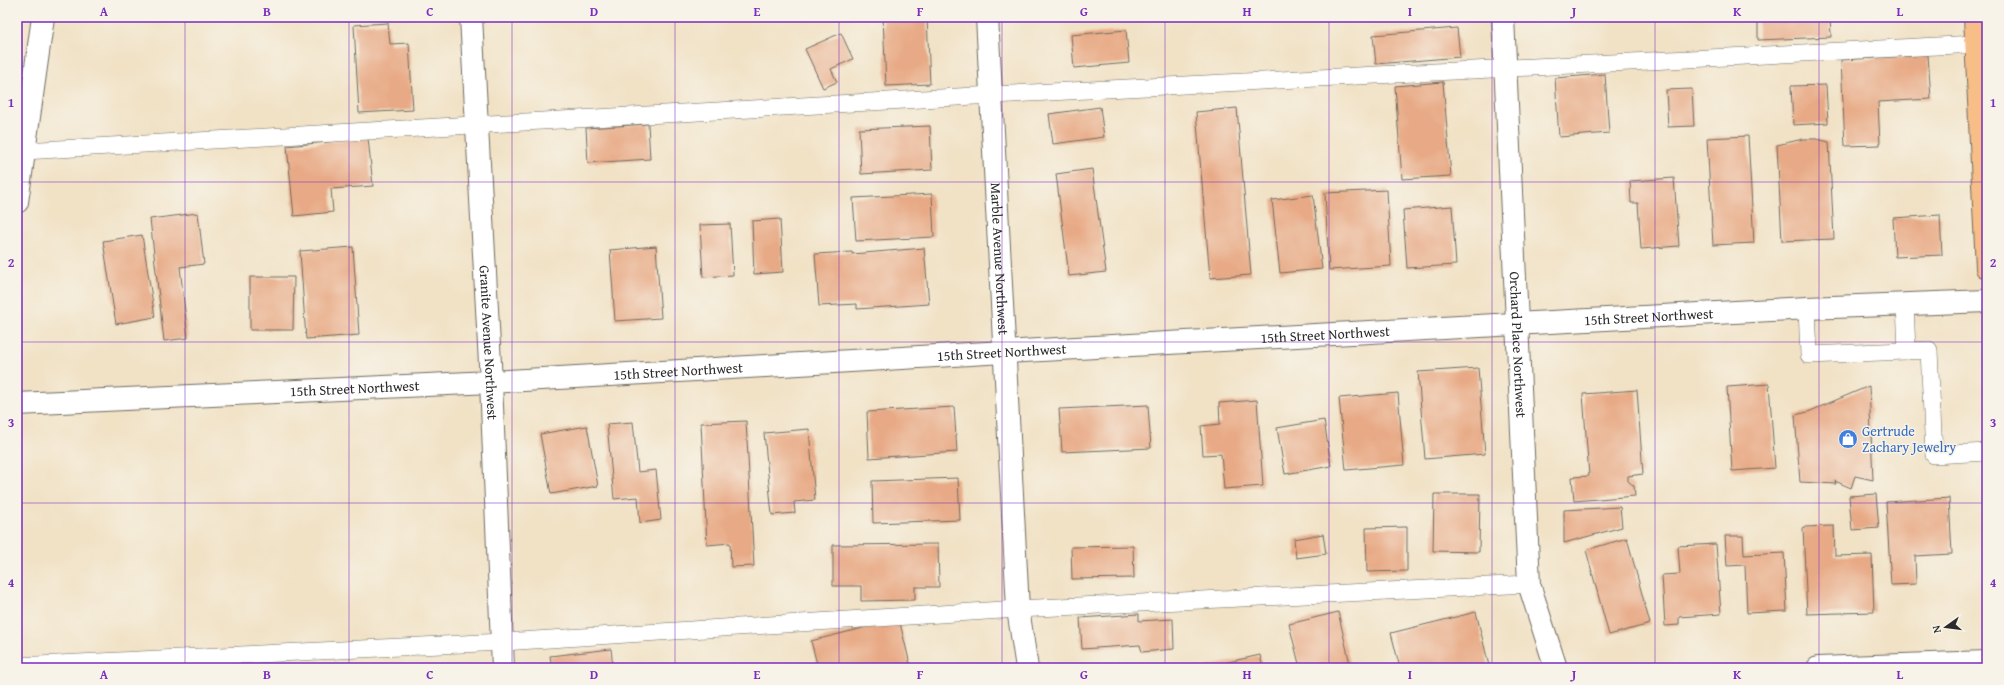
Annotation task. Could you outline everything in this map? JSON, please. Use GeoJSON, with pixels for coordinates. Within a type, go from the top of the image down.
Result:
{"type":"FeatureCollection","features":[{"type":"Feature","properties":{"kind":"main road"},"geometry":{"type":"LineString","coordinates":[[1975,17],[1987,268]]}},
{"type":"Feature","properties":{"kind":"street"},"geometry":{"type":"LineString","coordinates":[[17,202],[20,150],[43,17]]}},
{"type":"Feature","properties":{"kind":"street","name":"Granite Avenue Northwest"},"geometry":{"type":"LineString","coordinates":[[471,17],[491,382],[503,668]]}},
{"type":"Feature","properties":{"kind":"street","name":"Marble Avenue Northwest"},"geometry":{"type":"LineString","coordinates":[[987,17],[1018,609],[1027,668]]}},
{"type":"Feature","properties":{"kind":"street","name":"Orchard Place Northwest"},"geometry":{"type":"LineString","coordinates":[[1503,17],[1529,584],[1556,668]]}},
{"type":"Feature","properties":{"kind":"street","name":"15th Street Northwest"},"geometry":{"type":"LineString","coordinates":[[17,404],[491,382],[1807,308],[1987,301]]}},
{"type":"Feature","properties":{"kind":"street"},"geometry":{"type":"LineString","coordinates":[[1818,668],[1987,662]]}},
{"type":"Feature","properties":{"kind":"lane"},"geometry":{"type":"LineString","coordinates":[[20,150],[992,95],[1976,44]]}},
{"type":"Feature","properties":{"kind":"lane"},"geometry":{"type":"LineString","coordinates":[[1905,304],[1907,351]]}},
{"type":"Feature","properties":{"kind":"lane"},"geometry":{"type":"LineString","coordinates":[[1807,308],[1809,355],[1929,350],[1934,454],[1987,452]]}},
{"type":"Feature","properties":{"kind":"lane"},"geometry":{"type":"LineString","coordinates":[[17,666],[502,642],[1018,609],[1529,584]]}},
{"type":"Feature","properties":{"kind":"building"},"geometry":{"type":"Polygon","coordinates":[[[883,17],[927,17],[930,84],[886,86],[883,17]]]}},
{"type":"Feature","properties":{"kind":"building"},"geometry":{"type":"Polygon","coordinates":[[[1758,17],[1830,17],[1831,37],[1758,40],[1758,17]]]}},
{"type":"Feature","properties":{"kind":"building"},"geometry":{"type":"Polygon","coordinates":[[[388,23],[390,44],[409,43],[413,110],[359,113],[354,25],[388,23]]]}},
{"type":"Feature","properties":{"kind":"building"},"geometry":{"type":"Polygon","coordinates":[[[1457,28],[1460,57],[1376,64],[1373,35],[1457,28]]]}},
{"type":"Feature","properties":{"kind":"building"},"geometry":{"type":"Polygon","coordinates":[[[1126,30],[1129,63],[1074,68],[1071,35],[1126,30]]]}},
{"type":"Feature","properties":{"kind":"building"},"geometry":{"type":"Polygon","coordinates":[[[841,33],[853,59],[831,69],[837,82],[823,88],[805,49],[841,33]]]}},
{"type":"Feature","properties":{"kind":"building"},"geometry":{"type":"Polygon","coordinates":[[[1928,55],[1931,99],[1878,102],[1880,145],[1845,146],[1841,60],[1928,55]]]}},
{"type":"Feature","properties":{"kind":"building"},"geometry":{"type":"Polygon","coordinates":[[[1605,74],[1609,133],[1559,137],[1555,78],[1605,74]]]}},
{"type":"Feature","properties":{"kind":"building"},"geometry":{"type":"Polygon","coordinates":[[[1443,82],[1451,176],[1402,179],[1395,86],[1443,82]]]}},
{"type":"Feature","properties":{"kind":"building"},"geometry":{"type":"Polygon","coordinates":[[[1826,85],[1828,123],[1793,125],[1791,86],[1826,85]]]}},
{"type":"Feature","properties":{"kind":"building"},"geometry":{"type":"Polygon","coordinates":[[[1692,89],[1694,126],[1668,127],[1666,90],[1692,89]]]}},
{"type":"Feature","properties":{"kind":"building"},"geometry":{"type":"Polygon","coordinates":[[[1100,107],[1104,137],[1053,144],[1049,114],[1100,107]]]}},
{"type":"Feature","properties":{"kind":"building"},"geometry":{"type":"Polygon","coordinates":[[[1237,108],[1251,275],[1210,278],[1196,112],[1237,108]]]}},
{"type":"Feature","properties":{"kind":"building"},"geometry":{"type":"Polygon","coordinates":[[[648,124],[650,159],[588,163],[586,128],[648,124]]]}},
{"type":"Feature","properties":{"kind":"building"},"geometry":{"type":"Polygon","coordinates":[[[930,126],[932,170],[861,174],[859,129],[930,126]]]}},
{"type":"Feature","properties":{"kind":"building"},"geometry":{"type":"Polygon","coordinates":[[[1748,136],[1754,243],[1713,245],[1707,138],[1748,136]]]}},
{"type":"Feature","properties":{"kind":"building"},"geometry":{"type":"Polygon","coordinates":[[[368,138],[373,186],[331,189],[333,212],[294,216],[287,146],[368,138]]]}},
{"type":"Feature","properties":{"kind":"building"},"geometry":{"type":"Polygon","coordinates":[[[1803,139],[1817,139],[1829,142],[1834,239],[1782,241],[1777,145],[1803,139]]]}},
{"type":"Feature","properties":{"kind":"building"},"geometry":{"type":"Polygon","coordinates":[[[1092,169],[1106,272],[1069,276],[1056,174],[1092,169]]]}},
{"type":"Feature","properties":{"kind":"building"},"geometry":{"type":"Polygon","coordinates":[[[1674,178],[1679,246],[1641,249],[1638,203],[1631,203],[1630,181],[1674,178]]]}},
{"type":"Feature","properties":{"kind":"building"},"geometry":{"type":"Polygon","coordinates":[[[1387,190],[1391,266],[1329,270],[1325,193],[1387,190]]]}},
{"type":"Feature","properties":{"kind":"building"},"geometry":{"type":"Polygon","coordinates":[[[932,194],[934,237],[856,241],[853,198],[932,194]]]}},
{"type":"Feature","properties":{"kind":"building"},"geometry":{"type":"Polygon","coordinates":[[[1313,195],[1322,269],[1280,273],[1272,200],[1313,195]]]}},
{"type":"Feature","properties":{"kind":"building"},"geometry":{"type":"Polygon","coordinates":[[[1452,206],[1456,265],[1407,268],[1403,210],[1452,206]]]}},
{"type":"Feature","properties":{"kind":"building"},"geometry":{"type":"Polygon","coordinates":[[[198,213],[204,264],[180,267],[188,338],[164,341],[150,219],[198,213]]]}},
{"type":"Feature","properties":{"kind":"building"},"geometry":{"type":"Polygon","coordinates":[[[1940,215],[1942,255],[1895,257],[1893,218],[1940,215]]]}},
{"type":"Feature","properties":{"kind":"building"},"geometry":{"type":"Polygon","coordinates":[[[780,219],[783,272],[754,274],[752,221],[780,219]]]}},
{"type":"Feature","properties":{"kind":"building"},"geometry":{"type":"Polygon","coordinates":[[[730,224],[733,275],[703,277],[700,225],[730,224]]]}},
{"type":"Feature","properties":{"kind":"building"},"geometry":{"type":"Polygon","coordinates":[[[142,235],[155,317],[116,324],[103,241],[142,235]]]}},
{"type":"Feature","properties":{"kind":"building"},"geometry":{"type":"Polygon","coordinates":[[[656,246],[661,318],[615,321],[610,250],[656,246]]]}},
{"type":"Feature","properties":{"kind":"building"},"geometry":{"type":"Polygon","coordinates":[[[353,247],[359,335],[306,339],[300,251],[353,247]]]}},
{"type":"Feature","properties":{"kind":"building"},"geometry":{"type":"Polygon","coordinates":[[[924,248],[929,304],[857,309],[857,304],[819,306],[815,254],[852,252],[852,254],[924,248]]]}},
{"type":"Feature","properties":{"kind":"building"},"geometry":{"type":"Polygon","coordinates":[[[250,277],[294,277],[293,330],[250,330],[250,277]]]}},
{"type":"Feature","properties":{"kind":"building"},"geometry":{"type":"Polygon","coordinates":[[[1478,368],[1485,454],[1425,459],[1418,372],[1478,368]]]}},
{"type":"Feature","properties":{"kind":"building"},"geometry":{"type":"Polygon","coordinates":[[[1769,384],[1775,468],[1732,471],[1727,387],[1769,384]]]}},
{"type":"Feature","properties":{"kind":"building"},"geometry":{"type":"Polygon","coordinates":[[[1869,386],[1873,480],[1855,476],[1851,488],[1835,481],[1836,484],[1800,482],[1795,415],[1808,412],[1869,386]]]}},
{"type":"Feature","properties":{"kind":"building"},"geometry":{"type":"Polygon","coordinates":[[[1637,390],[1643,474],[1628,476],[1628,481],[1634,486],[1635,496],[1574,501],[1572,477],[1589,476],[1583,394],[1637,390]]]}},
{"type":"Feature","properties":{"kind":"building"},"geometry":{"type":"Polygon","coordinates":[[[1398,393],[1404,465],[1346,470],[1339,398],[1398,393]]]}},
{"type":"Feature","properties":{"kind":"building"},"geometry":{"type":"Polygon","coordinates":[[[1257,400],[1263,486],[1224,489],[1221,454],[1203,455],[1201,426],[1220,424],[1219,403],[1257,400]]]}},
{"type":"Feature","properties":{"kind":"building"},"geometry":{"type":"Polygon","coordinates":[[[1148,405],[1151,448],[1062,452],[1059,409],[1148,405]]]}},
{"type":"Feature","properties":{"kind":"building"},"geometry":{"type":"Polygon","coordinates":[[[954,407],[957,452],[869,458],[867,412],[954,407]]]}},
{"type":"Feature","properties":{"kind":"building"},"geometry":{"type":"Polygon","coordinates":[[[1324,420],[1331,466],[1285,474],[1277,428],[1324,420]]]}},
{"type":"Feature","properties":{"kind":"building"},"geometry":{"type":"Polygon","coordinates":[[[746,421],[754,566],[731,567],[730,543],[707,545],[701,423],[746,421]]]}},
{"type":"Feature","properties":{"kind":"building"},"geometry":{"type":"Polygon","coordinates":[[[633,422],[638,472],[656,470],[661,520],[640,523],[638,497],[614,499],[607,424],[633,422]]]}},
{"type":"Feature","properties":{"kind":"building"},"geometry":{"type":"Polygon","coordinates":[[[587,426],[598,486],[551,494],[540,434],[587,426]]]}},
{"type":"Feature","properties":{"kind":"building"},"geometry":{"type":"Polygon","coordinates":[[[809,429],[815,500],[794,502],[795,513],[772,515],[764,433],[809,429]]]}},
{"type":"Feature","properties":{"kind":"building"},"geometry":{"type":"Polygon","coordinates":[[[958,478],[960,520],[873,523],[872,481],[958,478]]]}},
{"type":"Feature","properties":{"kind":"building"},"geometry":{"type":"Polygon","coordinates":[[[1434,494],[1480,494],[1479,552],[1433,551],[1434,494]]]}},
{"type":"Feature","properties":{"kind":"building"},"geometry":{"type":"Polygon","coordinates":[[[1876,494],[1879,528],[1852,530],[1849,496],[1876,494]]]}},
{"type":"Feature","properties":{"kind":"building"},"geometry":{"type":"Polygon","coordinates":[[[1949,498],[1952,554],[1915,556],[1916,584],[1891,585],[1886,502],[1949,498]]]}},
{"type":"Feature","properties":{"kind":"building"},"geometry":{"type":"Polygon","coordinates":[[[1620,507],[1622,527],[1564,543],[1564,510],[1620,507]]]}},
{"type":"Feature","properties":{"kind":"building"},"geometry":{"type":"Polygon","coordinates":[[[1834,526],[1835,556],[1872,555],[1874,612],[1807,614],[1803,527],[1834,526]]]}},
{"type":"Feature","properties":{"kind":"building"},"geometry":{"type":"Polygon","coordinates":[[[1407,527],[1407,571],[1367,572],[1366,528],[1407,527]]]}},
{"type":"Feature","properties":{"kind":"building"},"geometry":{"type":"Polygon","coordinates":[[[1323,534],[1326,554],[1296,558],[1294,539],[1323,534]]]}},
{"type":"Feature","properties":{"kind":"building"},"geometry":{"type":"Polygon","coordinates":[[[1725,536],[1743,536],[1744,555],[1784,553],[1787,611],[1747,613],[1745,565],[1727,566],[1725,536]]]}},
{"type":"Feature","properties":{"kind":"building"},"geometry":{"type":"Polygon","coordinates":[[[1627,538],[1650,624],[1609,635],[1586,550],[1627,538]]]}},
{"type":"Feature","properties":{"kind":"building"},"geometry":{"type":"Polygon","coordinates":[[[938,544],[939,587],[915,587],[915,600],[861,601],[861,586],[833,586],[833,545],[938,544]]]}},
{"type":"Feature","properties":{"kind":"building"},"geometry":{"type":"Polygon","coordinates":[[[1716,544],[1721,614],[1679,617],[1679,625],[1665,626],[1662,575],[1680,574],[1678,546],[1716,544]]]}},
{"type":"Feature","properties":{"kind":"building"},"geometry":{"type":"Polygon","coordinates":[[[1133,546],[1134,578],[1072,579],[1071,547],[1133,546]]]}},
{"type":"Feature","properties":{"kind":"building"},"geometry":{"type":"Polygon","coordinates":[[[1338,612],[1351,668],[1300,668],[1289,624],[1338,612]]]}},
{"type":"Feature","properties":{"kind":"building"},"geometry":{"type":"Polygon","coordinates":[[[1476,612],[1489,666],[1481,668],[1400,668],[1391,633],[1476,612]]]}},
{"type":"Feature","properties":{"kind":"building"},"geometry":{"type":"Polygon","coordinates":[[[1139,614],[1139,621],[1173,619],[1174,649],[1142,652],[1140,645],[1082,649],[1080,618],[1139,614]]]}},
{"type":"Feature","properties":{"kind":"building"},"geometry":{"type":"Polygon","coordinates":[[[899,619],[911,668],[818,668],[811,641],[899,619]]]}},
{"type":"Feature","properties":{"kind":"building"},"geometry":{"type":"Polygon","coordinates":[[[611,649],[613,668],[552,668],[550,656],[611,649]]]}},
{"type":"Feature","properties":{"kind":"building"},"geometry":{"type":"Polygon","coordinates":[[[1260,655],[1263,668],[1206,668],[1206,667],[1260,655]]]}},
{"type":"Feature","properties":{"kind":"place","name":"Gertrude Zachary Jewelry"},"geometry":{"type":"Point","coordinates":[1848,439]}}]}
